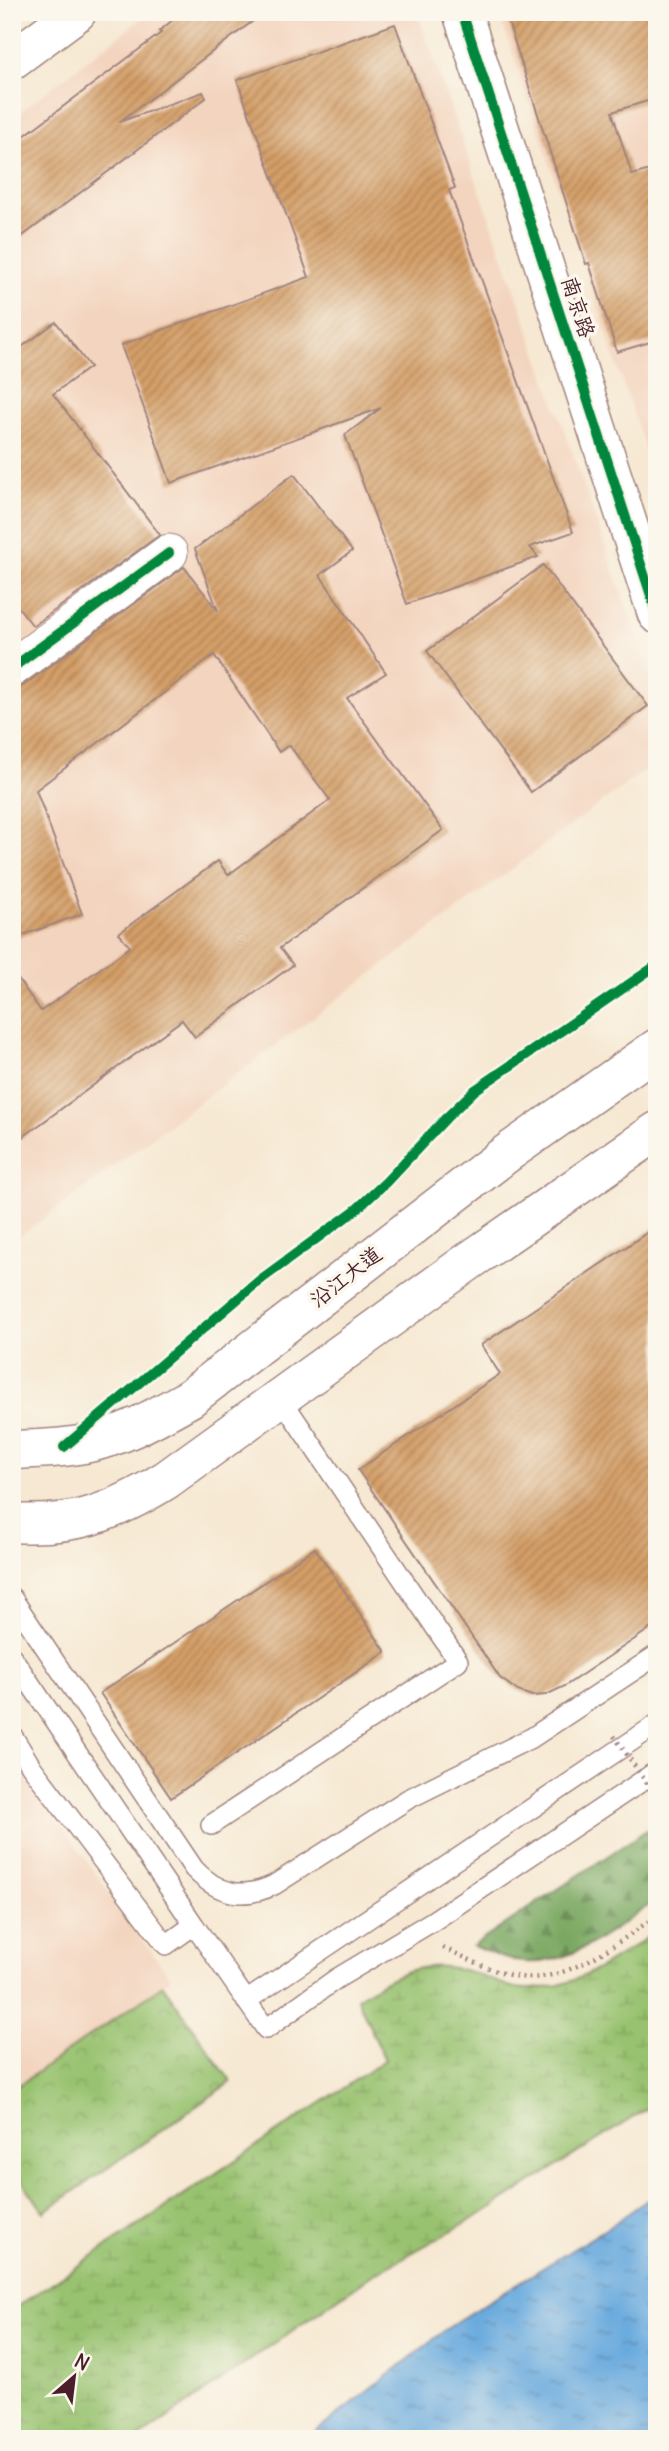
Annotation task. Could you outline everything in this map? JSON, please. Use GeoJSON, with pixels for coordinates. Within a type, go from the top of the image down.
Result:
{"type":"FeatureCollection","features":[{"type":"Feature","properties":{"kind":"main road"},"geometry":{"type":"LineString","coordinates":[[12,60],[77,12]]}},
{"type":"Feature","properties":{"kind":"main road","name":"南京路"},"geometry":{"type":"LineString","coordinates":[[462,12],[657,614]]}},
{"type":"Feature","properties":{"kind":"main road","name":"沿江大道"},"geometry":{"type":"LineString","coordinates":[[13,1450],[64,1447],[96,1441],[152,1420],[190,1398],[506,1154],[657,1048]]}},
{"type":"Feature","properties":{"kind":"main road"},"geometry":{"type":"LineString","coordinates":[[12,1523],[75,1520],[96,1516],[131,1502],[166,1480],[280,1396],[657,1131]]}},
{"type":"Feature","properties":{"kind":"street"},"geometry":{"type":"LineString","coordinates":[[12,668],[170,553]]}},
{"type":"Feature","properties":{"kind":"lane"},"geometry":{"type":"LineString","coordinates":[[211,1825],[458,1661],[280,1396]]}},
{"type":"Feature","properties":{"kind":"lane"},"geometry":{"type":"LineString","coordinates":[[12,1598],[194,1869],[207,1882],[221,1890],[236,1893],[262,1890],[274,1885],[408,1799],[533,1737],[657,1655]]}},
{"type":"Feature","properties":{"kind":"lane"},"geometry":{"type":"LineString","coordinates":[[12,1657],[266,2029],[337,1979],[410,1935],[657,1771]]}},
{"type":"Feature","properties":{"kind":"lane"},"geometry":{"type":"LineString","coordinates":[[246,2001],[657,1724]]}},
{"type":"Feature","properties":{"kind":"lane"},"geometry":{"type":"LineString","coordinates":[[12,1735],[31,1766],[166,1945],[194,1926]]}},
{"type":"Feature","properties":{"kind":"path"},"geometry":{"type":"LineString","coordinates":[[614,1736],[657,1798]]}},
{"type":"Feature","properties":{"kind":"path"},"geometry":{"type":"LineString","coordinates":[[410,1935],[495,1971],[521,1977],[539,1977],[580,1964],[657,1916]]}},
{"type":"Feature","properties":{"kind":"shaded area"},"geometry":{"type":"Polygon","coordinates":[[[150,12],[417,12],[657,693],[657,761],[12,1242],[12,118],[150,12]]]}},
{"type":"Feature","properties":{"kind":"shaded area"},"geometry":{"type":"Polygon","coordinates":[[[499,12],[657,12],[657,485],[499,12]]]}},
{"type":"Feature","properties":{"kind":"shaded area"},"geometry":{"type":"Polygon","coordinates":[[[12,1756],[171,1979],[12,2090],[12,1756]]]}},
{"type":"Feature","properties":{"kind":"green space"},"geometry":{"type":"Polygon","coordinates":[[[657,1823],[657,1900],[611,1932],[578,1951],[543,1962],[512,1960],[473,1946],[657,1823]]]}},
{"type":"Feature","properties":{"kind":"green space"},"geometry":{"type":"Polygon","coordinates":[[[657,1931],[657,2102],[485,2212],[372,2275],[137,2439],[12,2439],[12,2310],[385,2060],[357,1998],[399,1974],[428,1967],[459,1969],[520,1989],[563,1984],[596,1970],[657,1931]]]}},
{"type":"Feature","properties":{"kind":"green space"},"geometry":{"type":"Polygon","coordinates":[[[163,1985],[231,2082],[44,2212],[12,2167],[12,2090],[163,1985]]]}},
{"type":"Feature","properties":{"kind":"water"},"geometry":{"type":"Polygon","coordinates":[[[657,2193],[657,2439],[307,2439],[457,2321],[609,2227],[657,2193]]]}},
{"type":"Feature","properties":{"kind":"building"},"geometry":{"type":"Polygon","coordinates":[[[183,12],[265,12],[119,122],[203,92],[206,98],[12,244],[12,145],[161,33],[159,31],[183,12]]]}},
{"type":"Feature","properties":{"kind":"building"},"geometry":{"type":"Polygon","coordinates":[[[505,12],[657,12],[657,98],[612,112],[632,175],[657,168],[657,340],[617,352],[505,12]]]}},
{"type":"Feature","properties":{"kind":"building"},"geometry":{"type":"Polygon","coordinates":[[[395,24],[455,188],[449,190],[573,532],[530,547],[538,557],[407,604],[345,435],[381,408],[171,483],[121,345],[309,277],[237,80],[395,24]]]}},
{"type":"Feature","properties":{"kind":"building"},"geometry":{"type":"Polygon","coordinates":[[[56,322],[90,367],[53,394],[160,535],[33,626],[12,599],[12,354],[56,322]]]}},
{"type":"Feature","properties":{"kind":"building"},"geometry":{"type":"Polygon","coordinates":[[[294,474],[352,551],[320,575],[386,673],[347,698],[443,830],[280,948],[293,965],[195,1037],[182,1020],[12,1145],[12,971],[41,1011],[130,947],[119,933],[218,861],[228,875],[330,800],[289,745],[279,752],[214,655],[36,790],[82,914],[12,939],[12,689],[24,685],[184,567],[218,611],[195,549],[294,474]]]}},
{"type":"Feature","properties":{"kind":"building"},"geometry":{"type":"Polygon","coordinates":[[[543,565],[648,706],[531,792],[427,651],[543,565]]]}},
{"type":"Feature","properties":{"kind":"building"},"geometry":{"type":"Polygon","coordinates":[[[657,1226],[657,1624],[565,1686],[546,1695],[532,1696],[518,1691],[500,1678],[358,1470],[500,1374],[481,1345],[657,1226]]]}},
{"type":"Feature","properties":{"kind":"building"},"geometry":{"type":"Polygon","coordinates":[[[315,1548],[386,1652],[171,1798],[100,1693],[315,1548]]]}},
{"type":"Feature","properties":{"kind":"cycle path"},"geometry":{"type":"LineString","coordinates":[[462,12],[657,614]]}},
{"type":"Feature","properties":{"kind":"cycle path"},"geometry":{"type":"LineString","coordinates":[[12,668],[169,553]]}},
{"type":"Feature","properties":{"kind":"cycle path"},"geometry":{"type":"LineString","coordinates":[[64,1447],[260,1280],[357,1209],[475,1090],[657,965]]}}]}
